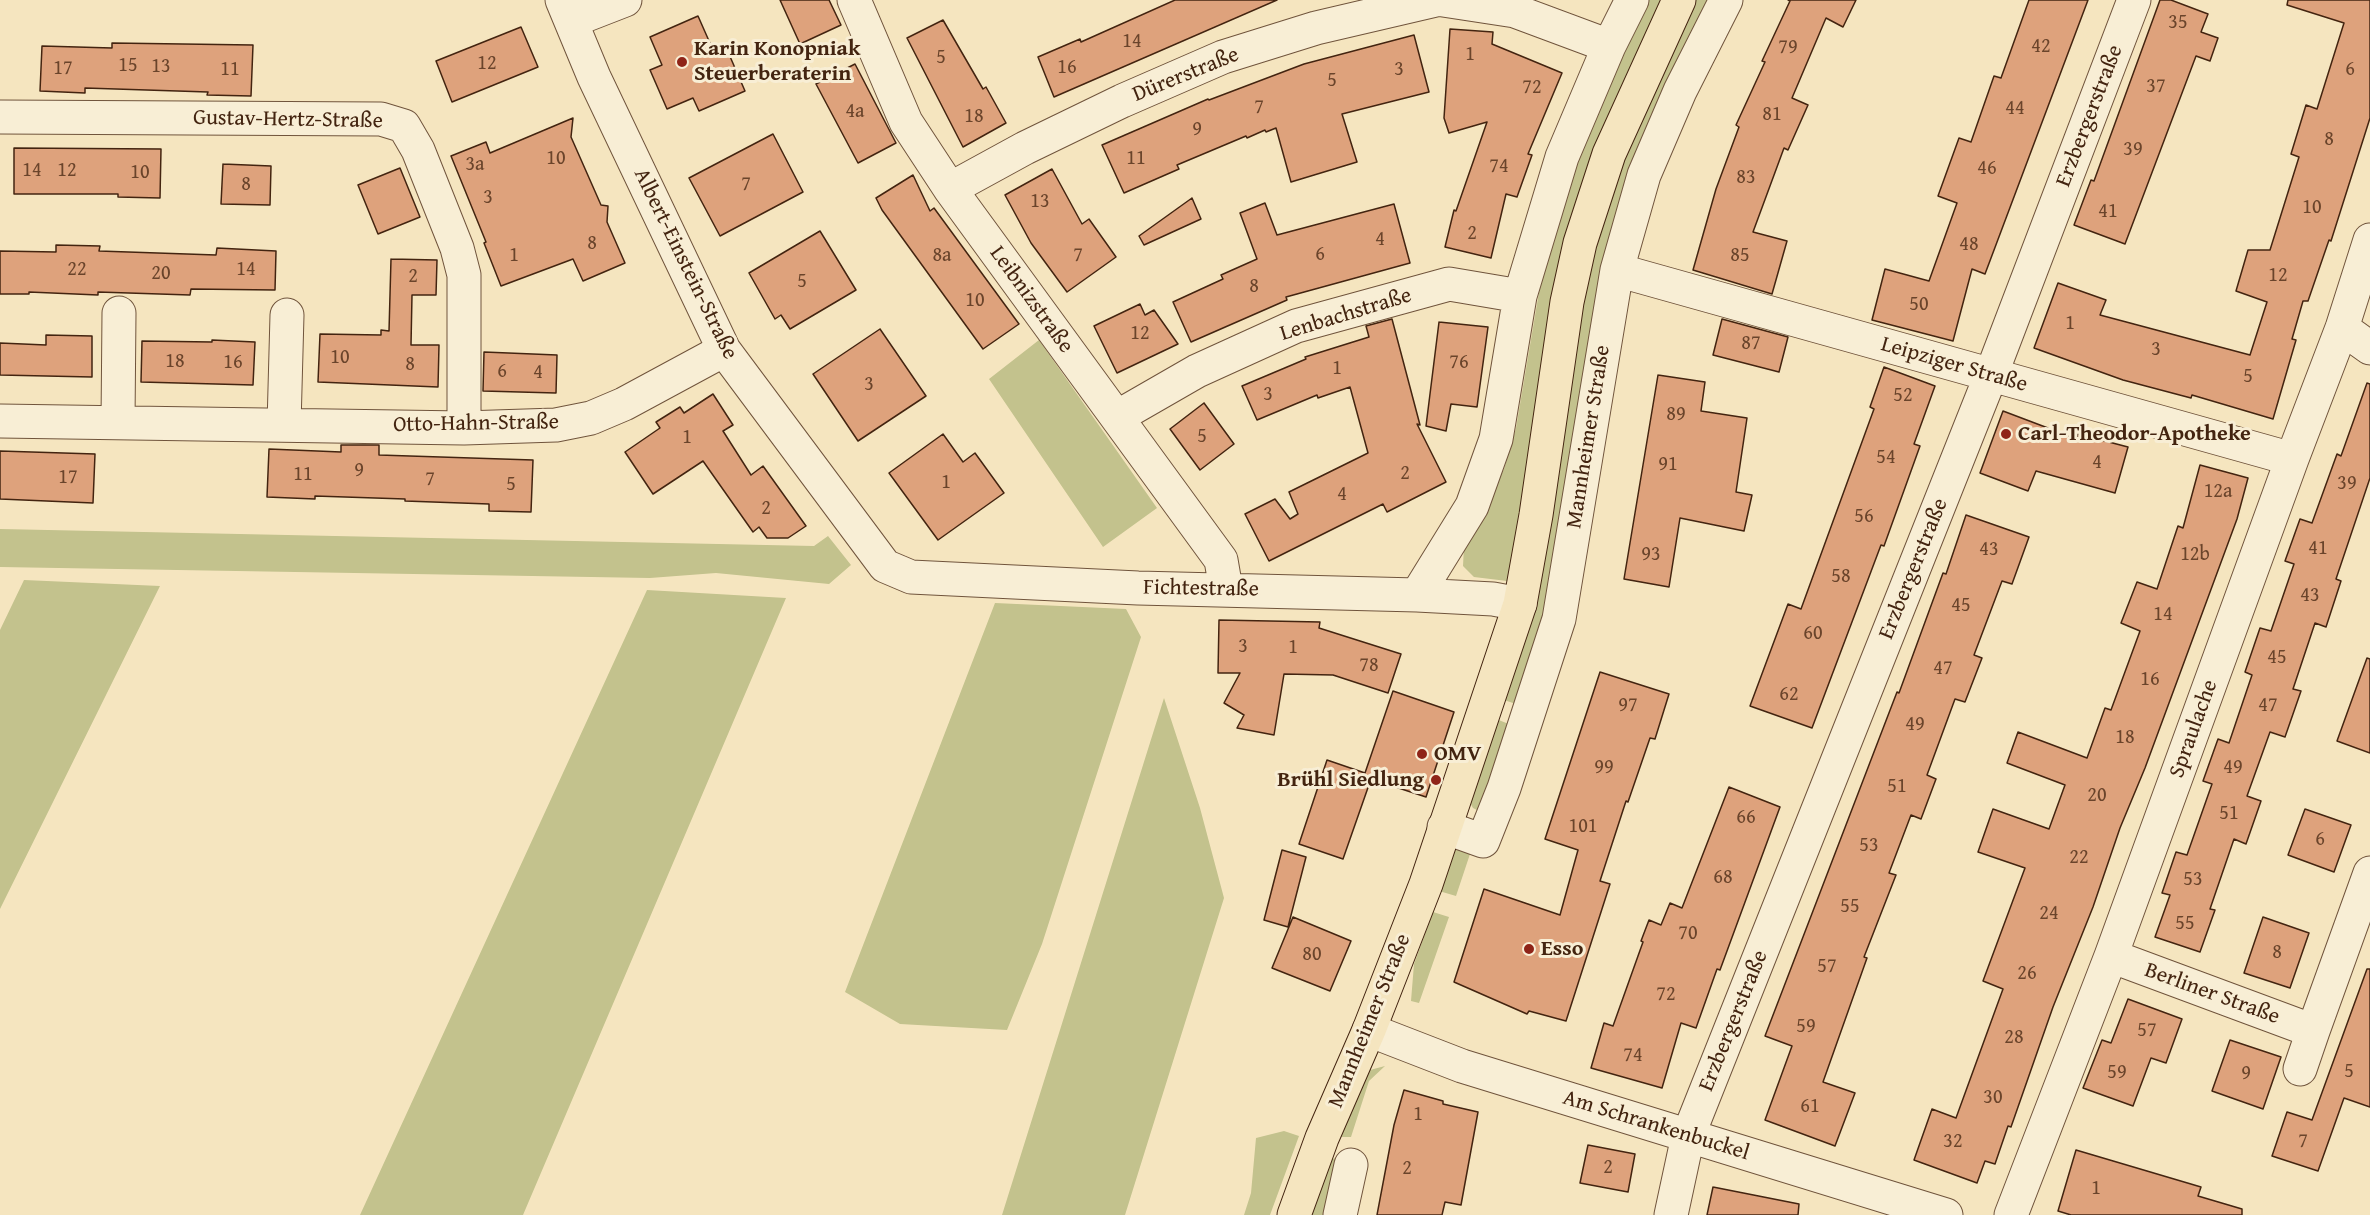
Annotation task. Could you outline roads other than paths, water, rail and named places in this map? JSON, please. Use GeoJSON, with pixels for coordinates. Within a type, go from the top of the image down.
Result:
{"type":"FeatureCollection","features":[{"type":"Feature","properties":{"kind":"main road","name":"Mannheimer Straße"},"geometry":{"type":"LineString","coordinates":[[1294,1215],[1322,1138],[1369,1030],[1425,884],[1520,604],[1536,515],[1567,302],[1580,243],[1609,154],[1679,0]]}},
{"type":"Feature","properties":{"kind":"street"},"geometry":{"type":"LineString","coordinates":[[567,11],[625,0]]}},
{"type":"Feature","properties":{"kind":"street","name":"Leibnizstraße"},"geometry":{"type":"LineString","coordinates":[[854,0],[906,122],[950,189],[1221,560],[1226,589]]}},
{"type":"Feature","properties":{"kind":"street","name":"Dürerstraße"},"geometry":{"type":"LineString","coordinates":[[950,189],[1025,148],[1122,101],[1223,57],[1316,28],[1436,0]]}},
{"type":"Feature","properties":{"kind":"street"},"geometry":{"type":"LineString","coordinates":[[1443,0],[1515,11],[1609,46]]}},
{"type":"Feature","properties":{"kind":"street"},"geometry":{"type":"LineString","coordinates":[[1417,595],[1473,506],[1496,439],[1520,296],[1562,157],[1609,46],[1632,0]]}},
{"type":"Feature","properties":{"kind":"street","name":"Mannheimer Straße"},"geometry":{"type":"LineString","coordinates":[[1444,827],[1484,841],[1504,788],[1559,619],[1617,270],[1644,175],[1680,91],[1726,0]]}},
{"type":"Feature","properties":{"kind":"street","name":"Erzbergerstraße"},"geometry":{"type":"LineString","coordinates":[[1671,1215],[1688,1136],[1991,375],[2134,0]]}},
{"type":"Feature","properties":{"kind":"street","name":"Albert-Einstein-Straße"},"geometry":{"type":"LineString","coordinates":[[567,11],[594,77],[724,350],[885,566]]}},
{"type":"Feature","properties":{"kind":"street","name":"Gustav-Hertz-Straße"},"geometry":{"type":"LineString","coordinates":[[0,117],[381,119],[404,126],[418,150],[457,248],[464,275],[464,428]]}},
{"type":"Feature","properties":{"kind":"street","name":"Spraulache"},"geometry":{"type":"LineString","coordinates":[[2011,1215],[2111,956],[2342,328],[2370,240]]}},
{"type":"Feature","properties":{"kind":"street","name":"Leipziger Straße"},"geometry":{"type":"LineString","coordinates":[[1617,270],[2292,459]]}},
{"type":"Feature","properties":{"kind":"street","name":"Lenbachstraße"},"geometry":{"type":"LineString","coordinates":[[1117,417],[1197,371],[1296,326],[1449,284],[1520,296]]}},
{"type":"Feature","properties":{"kind":"street"},"geometry":{"type":"LineString","coordinates":[[118,423],[119,314]]}},
{"type":"Feature","properties":{"kind":"street"},"geometry":{"type":"LineString","coordinates":[[284,425],[287,315]]}},
{"type":"Feature","properties":{"kind":"street"},"geometry":{"type":"LineString","coordinates":[[2342,328],[2370,348]]}},
{"type":"Feature","properties":{"kind":"street","name":"Otto-Hahn-Straße"},"geometry":{"type":"LineString","coordinates":[[0,421],[464,428],[556,425],[591,418],[624,405],[724,350]]}},
{"type":"Feature","properties":{"kind":"street","name":"Fichtestraße"},"geometry":{"type":"LineString","coordinates":[[885,566],[910,577],[1126,587],[1417,595],[1493,599],[1520,604]]}},
{"type":"Feature","properties":{"kind":"street"},"geometry":{"type":"LineString","coordinates":[[2300,1069],[2370,873]]}},
{"type":"Feature","properties":{"kind":"street","name":"Berliner Straße"},"geometry":{"type":"LineString","coordinates":[[2111,956],[2313,1031]]}},
{"type":"Feature","properties":{"kind":"street","name":"Am Schrankenbuckel"},"geometry":{"type":"LineString","coordinates":[[1369,1030],[1462,1066],[1946,1215]]}},
{"type":"Feature","properties":{"kind":"street"},"geometry":{"type":"LineString","coordinates":[[1340,1215],[1351,1165]]}},
{"type":"Feature","properties":{"kind":"place","name":"Karin Konopniak Steuerberaterin"},"geometry":{"type":"Point","coordinates":[682,62]}},
{"type":"Feature","properties":{"kind":"place","name":"Carl-Theodor-Apotheke"},"geometry":{"type":"Point","coordinates":[2006,434]}},
{"type":"Feature","properties":{"kind":"place","name":"OMV"},"geometry":{"type":"Point","coordinates":[1422,754]}},
{"type":"Feature","properties":{"kind":"place","name":"Brühl Siedlung"},"geometry":{"type":"Point","coordinates":[1436,780]}},
{"type":"Feature","properties":{"kind":"place","name":"Esso"},"geometry":{"type":"Point","coordinates":[1529,949]}}]}
